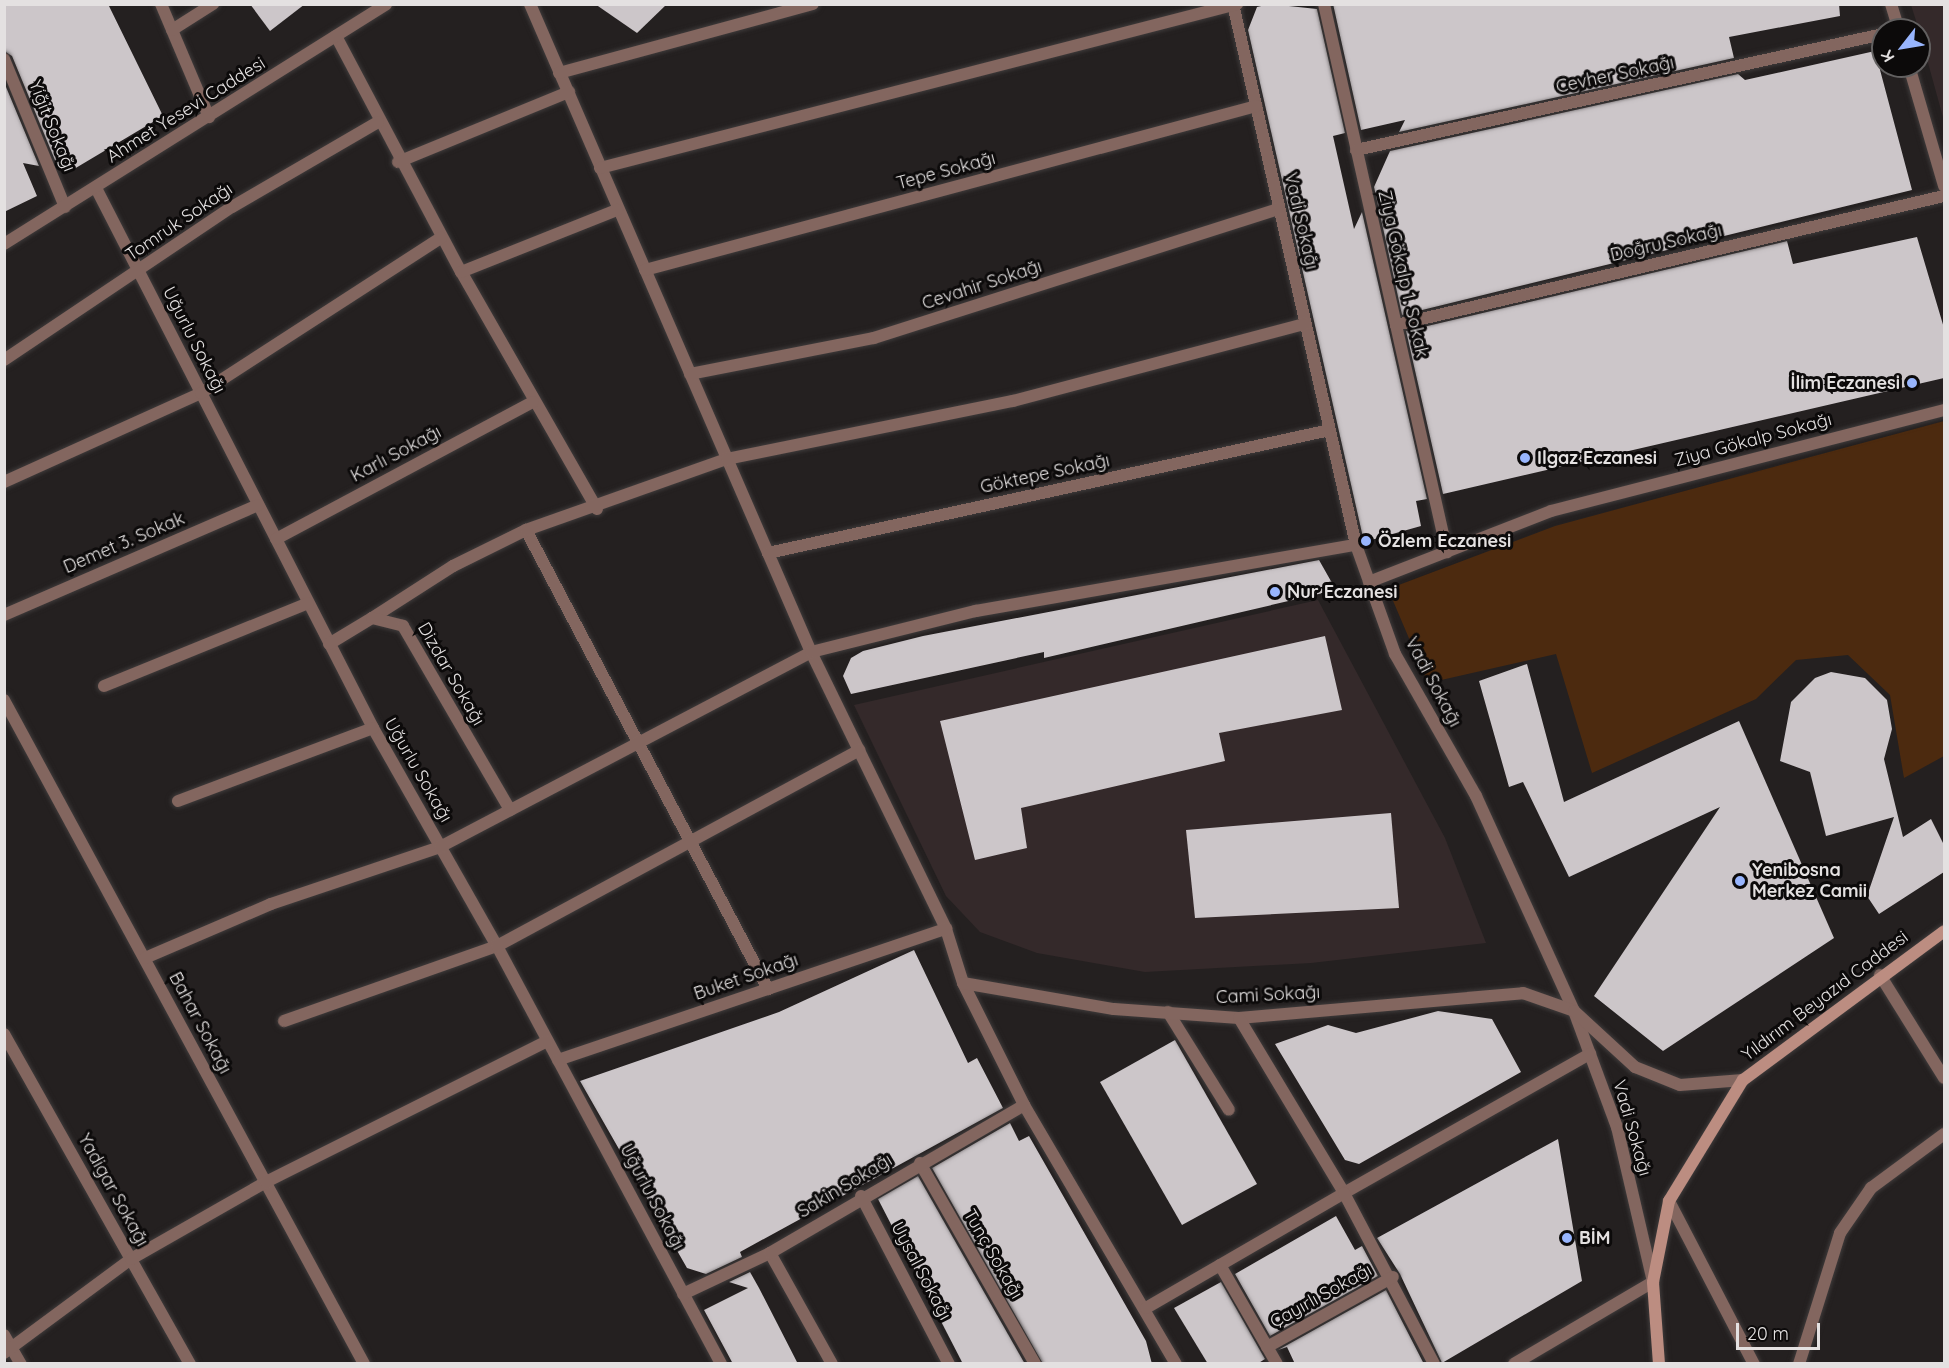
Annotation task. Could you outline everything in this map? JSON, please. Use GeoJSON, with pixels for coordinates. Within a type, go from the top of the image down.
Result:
{"type":"FeatureCollection","features":[{"type":"Feature","properties":{"kind":"main road","name":"Yıldırım Beyazıd Caddesi"},"geometry":{"type":"LineString","coordinates":[[1659,1364],[1653,1282],[1669,1201],[1743,1080],[1880,975],[1944,931]]}},
{"type":"Feature","properties":{"kind":"street"},"geometry":{"type":"LineString","coordinates":[[161,4],[209,117]]}},
{"type":"Feature","properties":{"kind":"street"},"geometry":{"type":"LineString","coordinates":[[172,30],[213,4]]}},
{"type":"Feature","properties":{"kind":"street","name":"Ahmet Yesevi Caddesi"},"geometry":{"type":"LineString","coordinates":[[4,244],[386,4]]}},
{"type":"Feature","properties":{"kind":"street"},"geometry":{"type":"LineString","coordinates":[[530,4],[617,210],[811,652],[946,929],[963,983],[1024,1106],[1146,1308],[1176,1364]]}},
{"type":"Feature","properties":{"kind":"street"},"geometry":{"type":"LineString","coordinates":[[559,73],[813,4]]}},
{"type":"Feature","properties":{"kind":"street","name":"Ziya Gökalp 1. Sokak"},"geometry":{"type":"LineString","coordinates":[[1324,4],[1447,552]]}},
{"type":"Feature","properties":{"kind":"street"},"geometry":{"type":"LineString","coordinates":[[600,168],[1235,5]]}},
{"type":"Feature","properties":{"kind":"street","name":"Vadi Sokağı"},"geometry":{"type":"LineString","coordinates":[[1235,5],[1356,545],[1395,654],[1476,796],[1574,1011],[1617,1126],[1653,1282]]}},
{"type":"Feature","properties":{"kind":"street"},"geometry":{"type":"LineString","coordinates":[[336,36],[398,162],[533,402],[597,509]]}},
{"type":"Feature","properties":{"kind":"street","name":"Cevher Sokağı"},"geometry":{"type":"LineString","coordinates":[[1356,150],[1871,37]]}},
{"type":"Feature","properties":{"kind":"street","name":"Yiğit Sokağı"},"geometry":{"type":"LineString","coordinates":[[4,59],[65,207]]}},
{"type":"Feature","properties":{"kind":"street"},"geometry":{"type":"LineString","coordinates":[[1912,78],[1944,186]]}},
{"type":"Feature","properties":{"kind":"street"},"geometry":{"type":"LineString","coordinates":[[398,162],[569,92]]}},
{"type":"Feature","properties":{"kind":"street","name":"Tepe Sokağı"},"geometry":{"type":"LineString","coordinates":[[645,270],[1256,106]]}},
{"type":"Feature","properties":{"kind":"street","name":"Tomruk Sokağı"},"geometry":{"type":"LineString","coordinates":[[4,360],[327,147],[378,122]]}},
{"type":"Feature","properties":{"kind":"street","name":"Uğurlu Sokağı"},"geometry":{"type":"LineString","coordinates":[[96,188],[373,728],[497,945],[721,1364]]}},
{"type":"Feature","properties":{"kind":"street","name":"Doğru Sokağı"},"geometry":{"type":"LineString","coordinates":[[1396,325],[1944,196]]}},
{"type":"Feature","properties":{"kind":"street","name":"Cevahir Sokağı"},"geometry":{"type":"LineString","coordinates":[[690,374],[874,338],[1279,209]]}},
{"type":"Feature","properties":{"kind":"street"},"geometry":{"type":"LineString","coordinates":[[461,272],[617,210]]}},
{"type":"Feature","properties":{"kind":"street"},"geometry":{"type":"LineString","coordinates":[[4,482],[201,393],[441,238]]}},
{"type":"Feature","properties":{"kind":"street"},"geometry":{"type":"LineString","coordinates":[[329,644],[453,566],[526,530],[597,509],[727,459],[1013,401],[1305,324]]}},
{"type":"Feature","properties":{"kind":"street","name":"Karlı Sokağı"},"geometry":{"type":"LineString","coordinates":[[276,539],[533,402]]}},
{"type":"Feature","properties":{"kind":"street","name":"Ziya Gökalp Sokağı"},"geometry":{"type":"LineString","coordinates":[[1369,582],[1551,511],[1944,410]]}},
{"type":"Feature","properties":{"kind":"street","name":"Göktepe Sokağı"},"geometry":{"type":"LineString","coordinates":[[768,553],[1329,430]]}},
{"type":"Feature","properties":{"kind":"street","name":"Demet 3. Sokak"},"geometry":{"type":"LineString","coordinates":[[4,615],[258,505]]}},
{"type":"Feature","properties":{"kind":"street"},"geometry":{"type":"LineString","coordinates":[[526,530],[768,989]]}},
{"type":"Feature","properties":{"kind":"street"},"geometry":{"type":"LineString","coordinates":[[145,958],[271,904],[440,847],[811,652],[976,611],[1356,545]]}},
{"type":"Feature","properties":{"kind":"street"},"geometry":{"type":"LineString","coordinates":[[104,686],[308,603]]}},
{"type":"Feature","properties":{"kind":"street","name":"Dizdar Sokağı"},"geometry":{"type":"LineString","coordinates":[[372,618],[403,626],[510,810]]}},
{"type":"Feature","properties":{"kind":"street","name":"Bahar Sokağı"},"geometry":{"type":"LineString","coordinates":[[4,700],[364,1364]]}},
{"type":"Feature","properties":{"kind":"street"},"geometry":{"type":"LineString","coordinates":[[178,801],[373,728]]}},
{"type":"Feature","properties":{"kind":"street"},"geometry":{"type":"LineString","coordinates":[[284,1021],[497,945],[859,750]]}},
{"type":"Feature","properties":{"kind":"street","name":"Buket Sokağı"},"geometry":{"type":"LineString","coordinates":[[558,1060],[946,929]]}},
{"type":"Feature","properties":{"kind":"street"},"geometry":{"type":"LineString","coordinates":[[1880,975],[1942,1070]]}},
{"type":"Feature","properties":{"kind":"street","name":"Cami Sokağı"},"geometry":{"type":"LineString","coordinates":[[963,983],[1168,1012],[1239,1018],[1523,993],[1574,1011]]}},
{"type":"Feature","properties":{"kind":"street"},"geometry":{"type":"LineString","coordinates":[[1574,1011],[1635,1067],[1680,1084],[1743,1080]]}},
{"type":"Feature","properties":{"kind":"street"},"geometry":{"type":"LineString","coordinates":[[1168,1012],[1229,1110]]}},
{"type":"Feature","properties":{"kind":"street"},"geometry":{"type":"LineString","coordinates":[[1239,1018],[1393,1277],[1434,1364]]}},
{"type":"Feature","properties":{"kind":"street","name":"Yadigar Sokağı"},"geometry":{"type":"LineString","coordinates":[[4,1034],[190,1364]]}},
{"type":"Feature","properties":{"kind":"street"},"geometry":{"type":"LineString","coordinates":[[8,1351],[131,1258],[266,1182],[547,1041]]}},
{"type":"Feature","properties":{"kind":"street"},"geometry":{"type":"LineString","coordinates":[[1146,1308],[1590,1054]]}},
{"type":"Feature","properties":{"kind":"street","name":"Sakin Sokağı"},"geometry":{"type":"LineString","coordinates":[[683,1294],[770,1253],[861,1196],[1024,1106]]}},
{"type":"Feature","properties":{"kind":"street"},"geometry":{"type":"LineString","coordinates":[[1798,1364],[1840,1233],[1871,1188],[1944,1134]]}},
{"type":"Feature","properties":{"kind":"street","name":"Tunç Sokağı"},"geometry":{"type":"LineString","coordinates":[[920,1163],[1035,1364]]}},
{"type":"Feature","properties":{"kind":"street","name":"Uysal Sokağı"},"geometry":{"type":"LineString","coordinates":[[861,1196],[949,1364]]}},
{"type":"Feature","properties":{"kind":"street"},"geometry":{"type":"LineString","coordinates":[[1669,1201],[1754,1364]]}},
{"type":"Feature","properties":{"kind":"street"},"geometry":{"type":"LineString","coordinates":[[770,1253],[832,1364]]}},
{"type":"Feature","properties":{"kind":"street","name":"Çayırlı Sokağı"},"geometry":{"type":"LineString","coordinates":[[1220,1266],[1277,1364]]}},
{"type":"Feature","properties":{"kind":"street","name":"Çayırlı Sokağı"},"geometry":{"type":"LineString","coordinates":[[1267,1347],[1393,1277]]}},
{"type":"Feature","properties":{"kind":"street"},"geometry":{"type":"LineString","coordinates":[[1514,1364],[1653,1282]]}},
{"type":"Feature","properties":{"kind":"street"},"geometry":{"type":"LineString","coordinates":[[4,1335],[8,1351],[21,1364]]}},
{"type":"Feature","properties":{"kind":"shaded area"},"geometry":{"type":"Polygon","coordinates":[[[1911,5],[1944,5],[1944,121],[1931,74],[1931,18],[1915,18],[1911,5]]]}},
{"type":"Feature","properties":{"kind":"shaded area"},"geometry":{"type":"Polygon","coordinates":[[[1944,421],[1944,756],[1904,778],[1890,695],[1848,655],[1796,660],[1756,699],[1592,773],[1556,654],[1428,683],[1388,589],[1555,526],[1944,421]]]}},
{"type":"Feature","properties":{"kind":"shaded area"},"geometry":{"type":"Polygon","coordinates":[[[1318,600],[1445,838],[1486,943],[1311,963],[1145,972],[1037,953],[980,932],[946,896],[854,705],[1318,600]]]}},
{"type":"Feature","properties":{"kind":"building"},"geometry":{"type":"Polygon","coordinates":[[[4,4],[108,4],[163,116],[69,172],[59,170],[12,56],[4,51],[4,4]]]}},
{"type":"Feature","properties":{"kind":"building"},"geometry":{"type":"Polygon","coordinates":[[[250,4],[305,4],[270,31],[250,4]]]}},
{"type":"Feature","properties":{"kind":"building"},"geometry":{"type":"Polygon","coordinates":[[[595,4],[667,4],[637,33],[595,4]]]}},
{"type":"Feature","properties":{"kind":"building"},"geometry":{"type":"Polygon","coordinates":[[[1270,4],[1317,9],[1345,133],[1333,136],[1354,229],[1362,212],[1427,499],[1416,501],[1421,526],[1364,542],[1248,30],[1257,7],[1270,4]]]}},
{"type":"Feature","properties":{"kind":"building"},"geometry":{"type":"Polygon","coordinates":[[[1333,4],[1839,4],[1840,16],[1729,37],[1734,58],[1399,132],[1405,120],[1361,130],[1333,4]]]}},
{"type":"Feature","properties":{"kind":"building"},"geometry":{"type":"Polygon","coordinates":[[[1871,52],[1871,78],[1882,78],[1912,190],[1402,315],[1374,187],[1390,151],[1738,74],[1745,80],[1871,52]]]}},
{"type":"Feature","properties":{"kind":"building"},"geometry":{"type":"Polygon","coordinates":[[[4,82],[39,166],[23,163],[37,196],[4,212],[4,82]]]}},
{"type":"Feature","properties":{"kind":"building"},"geometry":{"type":"Polygon","coordinates":[[[1917,237],[1944,328],[1944,378],[1443,494],[1406,331],[1787,241],[1793,264],[1917,237]]]}},
{"type":"Feature","properties":{"kind":"building"},"geometry":{"type":"Polygon","coordinates":[[[1319,560],[1336,590],[1044,658],[1044,652],[851,694],[843,676],[851,658],[863,651],[923,636],[1319,560]]]}},
{"type":"Feature","properties":{"kind":"building"},"geometry":{"type":"Polygon","coordinates":[[[1325,636],[1342,710],[1219,733],[1225,761],[1021,808],[1027,848],[975,860],[940,721],[1325,636]]]}},
{"type":"Feature","properties":{"kind":"building"},"geometry":{"type":"Polygon","coordinates":[[[1527,664],[1564,802],[1739,721],[1834,938],[1663,1051],[1594,996],[1720,807],[1569,877],[1523,782],[1509,787],[1479,681],[1527,664]]]}},
{"type":"Feature","properties":{"kind":"building"},"geometry":{"type":"Polygon","coordinates":[[[1831,672],[1865,678],[1887,700],[1892,729],[1884,759],[1903,837],[1931,819],[1944,845],[1944,872],[1879,914],[1867,896],[1894,817],[1826,836],[1810,772],[1780,761],[1791,702],[1815,678],[1831,672]]]}},
{"type":"Feature","properties":{"kind":"building"},"geometry":{"type":"Polygon","coordinates":[[[1391,813],[1399,908],[1195,918],[1186,830],[1391,813]]]}},
{"type":"Feature","properties":{"kind":"building"},"geometry":{"type":"Polygon","coordinates":[[[914,950],[968,1063],[977,1058],[1003,1108],[740,1252],[742,1257],[706,1274],[687,1268],[580,1081],[779,1012],[914,950]]]}},
{"type":"Feature","properties":{"kind":"building"},"geometry":{"type":"Polygon","coordinates":[[[1438,1011],[1492,1019],[1521,1072],[1359,1164],[1345,1160],[1275,1044],[1328,1025],[1356,1033],[1438,1011]]]}},
{"type":"Feature","properties":{"kind":"building"},"geometry":{"type":"Polygon","coordinates":[[[1175,1040],[1257,1184],[1182,1225],[1100,1082],[1175,1040]]]}},
{"type":"Feature","properties":{"kind":"building"},"geometry":{"type":"Polygon","coordinates":[[[1010,1123],[1019,1141],[1029,1136],[1146,1341],[1152,1364],[1043,1364],[932,1168],[1010,1123]]]}},
{"type":"Feature","properties":{"kind":"building"},"geometry":{"type":"Polygon","coordinates":[[[1558,1139],[1582,1281],[1442,1363],[1400,1274],[1377,1238],[1558,1139]]]}},
{"type":"Feature","properties":{"kind":"building"},"geometry":{"type":"Polygon","coordinates":[[[918,1176],[1025,1364],[963,1364],[878,1199],[918,1176]]]}},
{"type":"Feature","properties":{"kind":"building"},"geometry":{"type":"Polygon","coordinates":[[[1336,1216],[1355,1250],[1362,1246],[1378,1276],[1270,1336],[1235,1274],[1336,1216]]]}},
{"type":"Feature","properties":{"kind":"building"},"geometry":{"type":"Polygon","coordinates":[[[750,1272],[798,1364],[733,1364],[704,1310],[748,1288],[729,1282],[750,1272]]]}},
{"type":"Feature","properties":{"kind":"building"},"geometry":{"type":"Polygon","coordinates":[[[1221,1282],[1265,1359],[1257,1364],[1208,1364],[1174,1308],[1221,1282]]]}},
{"type":"Feature","properties":{"kind":"building"},"geometry":{"type":"Polygon","coordinates":[[[1386,1290],[1424,1364],[1295,1364],[1287,1347],[1278,1350],[1386,1290]]]}},
{"type":"Feature","properties":{"kind":"place","name":"İlim Eczanesi"},"geometry":{"type":"Point","coordinates":[1912,383]}},
{"type":"Feature","properties":{"kind":"place","name":"Ilgaz Eczanesi"},"geometry":{"type":"Point","coordinates":[1525,458]}},
{"type":"Feature","properties":{"kind":"place","name":"Özlem Eczanesi"},"geometry":{"type":"Point","coordinates":[1366,541]}},
{"type":"Feature","properties":{"kind":"place","name":"Nur Eczanesi"},"geometry":{"type":"Point","coordinates":[1275,592]}},
{"type":"Feature","properties":{"kind":"place","name":"Yenibosna Merkez Camii"},"geometry":{"type":"Point","coordinates":[1740,881]}},
{"type":"Feature","properties":{"kind":"place","name":"BİM"},"geometry":{"type":"Point","coordinates":[1567,1238]}}]}
